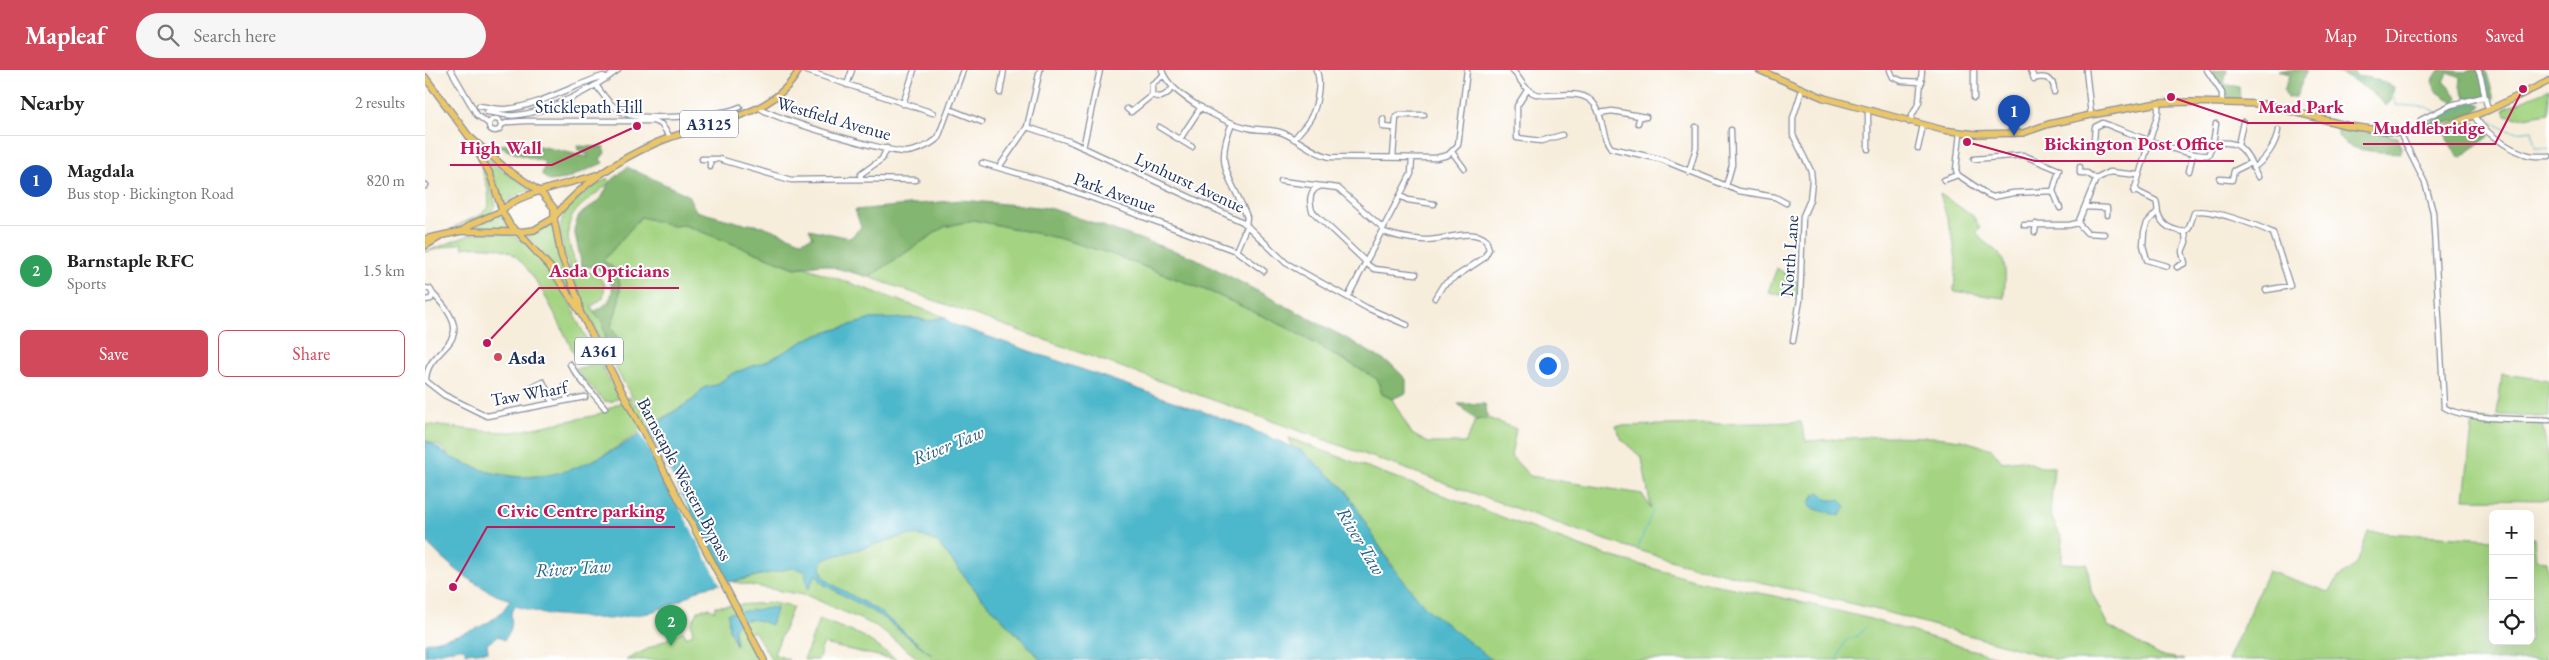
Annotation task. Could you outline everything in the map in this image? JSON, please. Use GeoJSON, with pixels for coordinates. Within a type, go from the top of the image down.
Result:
{"type":"FeatureCollection","features":[{"type":"Feature","properties":{"kind":"main road","name":"A3125"},"geometry":{"type":"LineString","coordinates":[[540,191],[573,183],[602,172],[645,148],[670,137],[759,107],[787,88],[799,70]]}},
{"type":"Feature","properties":{"kind":"main road"},"geometry":{"type":"LineString","coordinates":[[1759,70],[1802,90],[1909,122],[1960,133],[2023,133],[2049,124],[2157,104],[2222,102],[2263,104],[2349,126],[2400,134],[2442,127],[2474,116],[2549,81]]}},
{"type":"Feature","properties":{"kind":"main road"},"geometry":{"type":"LineString","coordinates":[[425,77],[479,149],[540,191],[550,202],[554,217],[541,227],[518,232],[462,231],[425,239]]}},
{"type":"Feature","properties":{"kind":"main road"},"geometry":{"type":"LineString","coordinates":[[479,149],[502,210],[510,225],[518,232]]}},
{"type":"Feature","properties":{"kind":"main road","name":"A3125"},"geometry":{"type":"LineString","coordinates":[[554,217],[571,198],[602,172]]}},
{"type":"Feature","properties":{"kind":"main road"},"geometry":{"type":"LineString","coordinates":[[462,231],[471,224],[502,210],[516,199],[540,191]]}},
{"type":"Feature","properties":{"kind":"main road","name":"Barnstaple Western Bypass"},"geometry":{"type":"LineString","coordinates":[[554,217],[561,254],[579,302],[580,312]]}},
{"type":"Feature","properties":{"kind":"main road","name":"Barnstaple Western Bypass"},"geometry":{"type":"LineString","coordinates":[[518,232],[550,266],[580,312],[764,660]]}},
{"type":"Feature","properties":{"kind":"main road"},"geometry":{"type":"LineString","coordinates":[[425,246],[440,237]]}},
{"type":"Feature","properties":{"kind":"street"},"geometry":{"type":"LineString","coordinates":[[451,70],[477,115],[495,131],[501,125],[495,119],[489,124]]}},
{"type":"Feature","properties":{"kind":"street"},"geometry":{"type":"LineString","coordinates":[[487,112],[514,116],[532,112],[596,86],[619,70]]}},
{"type":"Feature","properties":{"kind":"street"},"geometry":{"type":"LineString","coordinates":[[804,70],[933,113]]}},
{"type":"Feature","properties":{"kind":"street"},"geometry":{"type":"LineString","coordinates":[[847,85],[852,70]]}},
{"type":"Feature","properties":{"kind":"street"},"geometry":{"type":"LineString","coordinates":[[903,104],[914,70]]}},
{"type":"Feature","properties":{"kind":"street"},"geometry":{"type":"LineString","coordinates":[[963,70],[949,109],[982,122]]}},
{"type":"Feature","properties":{"kind":"street"},"geometry":{"type":"LineString","coordinates":[[1000,93],[1004,70]]}},
{"type":"Feature","properties":{"kind":"street"},"geometry":{"type":"LineString","coordinates":[[999,167],[1027,127],[1040,70]]}},
{"type":"Feature","properties":{"kind":"street"},"geometry":{"type":"LineString","coordinates":[[1083,148],[1099,70]]}},
{"type":"Feature","properties":{"kind":"street"},"geometry":{"type":"LineString","coordinates":[[1294,139],[1311,119],[1315,109],[1319,79],[1315,70]]}},
{"type":"Feature","properties":{"kind":"street"},"geometry":{"type":"LineString","coordinates":[[1152,95],[1152,84],[1163,73],[1173,88],[1201,107],[1231,123],[1251,129],[1276,131],[1322,155],[1436,158],[1452,152],[1459,146],[1467,70]]}},
{"type":"Feature","properties":{"kind":"street"},"geometry":{"type":"LineString","coordinates":[[1512,70],[1528,89],[1535,94],[1577,94],[1595,105],[1599,113],[1606,142],[1611,148],[1660,159],[1726,186],[1775,196],[1786,203]]}},
{"type":"Feature","properties":{"kind":"street"},"geometry":{"type":"LineString","coordinates":[[1890,70],[1893,77],[1902,81],[1922,82]]}},
{"type":"Feature","properties":{"kind":"street"},"geometry":{"type":"LineString","coordinates":[[1909,122],[1919,102],[1922,70]]}},
{"type":"Feature","properties":{"kind":"street"},"geometry":{"type":"LineString","coordinates":[[1974,70],[1974,98]]}},
{"type":"Feature","properties":{"kind":"street"},"geometry":{"type":"LineString","coordinates":[[2031,70],[2037,84]]}},
{"type":"Feature","properties":{"kind":"street"},"geometry":{"type":"LineString","coordinates":[[2086,70],[2091,115]]}},
{"type":"Feature","properties":{"kind":"street"},"geometry":{"type":"LineString","coordinates":[[2207,70],[2222,92],[2222,102]]}},
{"type":"Feature","properties":{"kind":"street"},"geometry":{"type":"LineString","coordinates":[[2478,70],[2483,80],[2483,97],[2489,110]]}},
{"type":"Feature","properties":{"kind":"street"},"geometry":{"type":"LineString","coordinates":[[479,106],[506,109],[526,106],[578,83],[603,76],[607,78]]}},
{"type":"Feature","properties":{"kind":"street"},"geometry":{"type":"LineString","coordinates":[[2035,78],[2046,78],[2056,88]]}},
{"type":"Feature","properties":{"kind":"street"},"geometry":{"type":"LineString","coordinates":[[596,86],[610,104],[633,115],[721,114],[740,107]]}},
{"type":"Feature","properties":{"kind":"street"},"geometry":{"type":"LineString","coordinates":[[1152,95],[1159,98],[1164,97],[1173,88]]}},
{"type":"Feature","properties":{"kind":"street"},"geometry":{"type":"LineString","coordinates":[[1528,89],[1517,106],[1517,138],[1541,141],[1562,135]]}},
{"type":"Feature","properties":{"kind":"street","name":"North Lane"},"geometry":{"type":"LineString","coordinates":[[1793,341],[1801,300],[1803,216],[1810,200],[1812,182],[1811,171],[1793,135],[1793,118],[1802,90]]}},
{"type":"Feature","properties":{"kind":"street"},"geometry":{"type":"LineString","coordinates":[[1127,109],[1131,112],[1152,95]]}},
{"type":"Feature","properties":{"kind":"street"},"geometry":{"type":"LineString","coordinates":[[2421,120],[2441,109],[2483,97]]}},
{"type":"Feature","properties":{"kind":"street"},"geometry":{"type":"LineString","coordinates":[[2157,104],[2158,113],[2134,190],[2157,201],[2157,212],[2164,224],[2169,228],[2185,232]]}},
{"type":"Feature","properties":{"kind":"street","name":"Westfield Avenue"},"geometry":{"type":"LineString","coordinates":[[759,107],[768,113],[825,132],[903,152],[924,146],[938,138],[949,109]]}},
{"type":"Feature","properties":{"kind":"street"},"geometry":{"type":"LineString","coordinates":[[1180,139],[1201,107]]}},
{"type":"Feature","properties":{"kind":"street"},"geometry":{"type":"LineString","coordinates":[[1867,149],[1868,110]]}},
{"type":"Feature","properties":{"kind":"street"},"geometry":{"type":"LineString","coordinates":[[1599,113],[1612,111],[1646,117]]}},
{"type":"Feature","properties":{"kind":"street"},"geometry":{"type":"LineString","coordinates":[[1393,157],[1398,115],[1424,115]]}},
{"type":"Feature","properties":{"kind":"street"},"geometry":{"type":"LineString","coordinates":[[1638,123],[1640,116]]}},
{"type":"Feature","properties":{"kind":"street"},"geometry":{"type":"LineString","coordinates":[[2474,116],[2479,125],[2510,147],[2527,155],[2549,156]]}},
{"type":"Feature","properties":{"kind":"street"},"geometry":{"type":"LineString","coordinates":[[1382,134],[1383,119]]}},
{"type":"Feature","properties":{"kind":"street","name":"Sticklepath Hill"},"geometry":{"type":"LineString","coordinates":[[501,125],[525,121],[653,122],[661,124],[670,137]]}},
{"type":"Feature","properties":{"kind":"street"},"geometry":{"type":"LineString","coordinates":[[2238,145],[2243,122]]}},
{"type":"Feature","properties":{"kind":"street"},"geometry":{"type":"LineString","coordinates":[[1231,123],[1225,142],[1223,159],[1226,176],[1247,217],[1246,225],[1236,251]]}},
{"type":"Feature","properties":{"kind":"street"},"geometry":{"type":"LineString","coordinates":[[2094,141],[2095,127],[2103,123],[2150,142],[2193,154],[2208,155],[2213,144],[2216,124]]}},
{"type":"Feature","properties":{"kind":"street"},"geometry":{"type":"LineString","coordinates":[[1917,148],[1923,125]]}},
{"type":"Feature","properties":{"kind":"street"},"geometry":{"type":"LineString","coordinates":[[1159,126],[1192,147]]}},
{"type":"Feature","properties":{"kind":"street","name":"Lynhurst Avenue"},"geometry":{"type":"LineString","coordinates":[[1027,127],[1083,148],[1237,219],[1246,225],[1286,263],[1348,297],[1407,325]]}},
{"type":"Feature","properties":{"kind":"street"},"geometry":{"type":"LineString","coordinates":[[1383,127],[1395,128]]}},
{"type":"Feature","properties":{"kind":"street"},"geometry":{"type":"LineString","coordinates":[[1689,172],[1696,148],[1696,127]]}},
{"type":"Feature","properties":{"kind":"street"},"geometry":{"type":"LineString","coordinates":[[1726,186],[1733,165],[1731,130]]}},
{"type":"Feature","properties":{"kind":"street"},"geometry":{"type":"LineString","coordinates":[[2220,179],[2232,180],[2233,171],[2261,162],[2277,140],[2278,130]]}},
{"type":"Feature","properties":{"kind":"street"},"geometry":{"type":"LineString","coordinates":[[1960,133],[1956,170],[1958,175],[1988,195],[1993,197],[2013,193],[2053,191]]}},
{"type":"Feature","properties":{"kind":"street"},"geometry":{"type":"LineString","coordinates":[[2400,134],[2425,183],[2433,212],[2444,407],[2450,411],[2477,415],[2549,420]]}},
{"type":"Feature","properties":{"kind":"street"},"geometry":{"type":"LineString","coordinates":[[2213,144],[2221,142],[2238,145],[2243,148],[2258,177]]}},
{"type":"Feature","properties":{"kind":"street"},"geometry":{"type":"LineString","coordinates":[[860,179],[861,174],[885,156],[887,148]]}},
{"type":"Feature","properties":{"kind":"street"},"geometry":{"type":"LineString","coordinates":[[1452,152],[1464,168]]}},
{"type":"Feature","properties":{"kind":"street"},"geometry":{"type":"LineString","coordinates":[[2189,171],[2193,154]]}},
{"type":"Feature","properties":{"kind":"street"},"geometry":{"type":"LineString","coordinates":[[1975,159],[2023,155],[2066,172]]}},
{"type":"Feature","properties":{"kind":"street"},"geometry":{"type":"LineString","coordinates":[[1348,297],[1411,174],[1412,158]]}},
{"type":"Feature","properties":{"kind":"street"},"geometry":{"type":"LineString","coordinates":[[702,159],[719,159],[791,180],[916,180]]}},
{"type":"Feature","properties":{"kind":"street"},"geometry":{"type":"LineString","coordinates":[[709,167],[710,159]]}},
{"type":"Feature","properties":{"kind":"street","name":"Park Avenue"},"geometry":{"type":"LineString","coordinates":[[983,163],[1051,183],[1236,251],[1264,271]]}},
{"type":"Feature","properties":{"kind":"street"},"geometry":{"type":"LineString","coordinates":[[2080,167],[2078,173],[2087,173],[2096,179]]}},
{"type":"Feature","properties":{"kind":"street"},"geometry":{"type":"LineString","coordinates":[[2059,170],[2053,191],[2060,208]]}},
{"type":"Feature","properties":{"kind":"street"},"geometry":{"type":"LineString","coordinates":[[2078,223],[2096,179],[2110,172],[2139,175]]}},
{"type":"Feature","properties":{"kind":"street"},"geometry":{"type":"LineString","coordinates":[[1944,180],[1958,175]]}},
{"type":"Feature","properties":{"kind":"street"},"geometry":{"type":"LineString","coordinates":[[1281,181],[1338,188],[1392,236],[1425,240],[1475,235],[1483,237],[1489,246],[1484,258],[1446,282],[1435,298]]}},
{"type":"Feature","properties":{"kind":"street"},"geometry":{"type":"LineString","coordinates":[[1325,185],[1316,187],[1312,193],[1310,202],[1312,212],[1374,268],[1416,274]]}},
{"type":"Feature","properties":{"kind":"street"},"geometry":{"type":"LineString","coordinates":[[1400,196],[1408,200],[1434,204]]}},
{"type":"Feature","properties":{"kind":"street"},"geometry":{"type":"LineString","coordinates":[[2086,207],[2107,208],[2107,215]]}},
{"type":"Feature","properties":{"kind":"street"},"geometry":{"type":"LineString","coordinates":[[1237,219],[1243,208]]}},
{"type":"Feature","properties":{"kind":"street"},"geometry":{"type":"LineString","coordinates":[[2177,267],[2185,263],[2182,252],[2187,242],[2185,232],[2197,210],[2204,210],[2266,230],[2276,237],[2282,264],[2290,286],[2266,290]]}},
{"type":"Feature","properties":{"kind":"street"},"geometry":{"type":"LineString","coordinates":[[2157,212],[2147,223],[2143,245],[2147,260],[2167,266]]}},
{"type":"Feature","properties":{"kind":"street"},"geometry":{"type":"LineString","coordinates":[[2024,225],[2069,225],[2078,223]]}},
{"type":"Feature","properties":{"kind":"street"},"geometry":{"type":"LineString","coordinates":[[2078,223],[2087,233],[2101,234],[2099,226]]}},
{"type":"Feature","properties":{"kind":"street"},"geometry":{"type":"LineString","coordinates":[[2035,232],[2036,224]]}},
{"type":"Feature","properties":{"kind":"street"},"geometry":{"type":"LineString","coordinates":[[425,288],[430,289],[442,306]]}},
{"type":"Feature","properties":{"kind":"street"},"geometry":{"type":"LineString","coordinates":[[433,294],[427,300],[442,306]]}},
{"type":"Feature","properties":{"kind":"street","name":"Taw Wharf"},"geometry":{"type":"LineString","coordinates":[[442,306],[453,319],[455,330],[426,369],[426,382],[444,395],[487,416],[585,397]]}},
{"type":"Feature","properties":{"kind":"street"},"geometry":{"type":"LineString","coordinates":[[570,364],[575,374],[581,378],[605,408]]}},
{"type":"Feature","properties":{"kind":"street"},"geometry":{"type":"LineString","coordinates":[[530,388],[543,382],[553,402]]}},
{"type":"Feature","properties":{"kind":"street"},"geometry":{"type":"LineString","coordinates":[[564,386],[567,400]]}},
{"type":"Feature","properties":{"kind":"green space"},"geometry":{"type":"Polygon","coordinates":[[[2211,70],[2227,70],[2224,84],[2239,87],[2240,101],[2229,99],[2211,70]]]}},
{"type":"Feature","properties":{"kind":"green space"},"geometry":{"type":"Polygon","coordinates":[[[2279,70],[2307,70],[2296,97],[2287,98],[2284,90],[2290,75],[2279,70]]]}},
{"type":"Feature","properties":{"kind":"green space"},"geometry":{"type":"Polygon","coordinates":[[[2326,70],[2355,70],[2356,76],[2377,79],[2394,87],[2391,101],[2386,106],[2359,84],[2342,75],[2326,70]]]}},
{"type":"Feature","properties":{"kind":"green space"},"geometry":{"type":"Polygon","coordinates":[[[2439,70],[2465,72],[2468,70],[2486,70],[2494,99],[2465,97],[2460,87],[2461,78],[2448,73],[2444,82],[2458,97],[2456,104],[2436,91],[2432,81],[2439,70]]]}},
{"type":"Feature","properties":{"kind":"green space"},"geometry":{"type":"Polygon","coordinates":[[[2549,89],[2549,113],[2517,118],[2506,115],[2504,109],[2549,89]]]}},
{"type":"Feature","properties":{"kind":"green space"},"geometry":{"type":"Polygon","coordinates":[[[2474,102],[2482,105],[2477,111],[2461,119],[2433,126],[2416,127],[2438,119],[2451,108],[2474,102]]]}},
{"type":"Feature","properties":{"kind":"green space"},"geometry":{"type":"Polygon","coordinates":[[[2472,121],[2490,135],[2460,158],[2449,145],[2445,131],[2472,121]]]}},
{"type":"Feature","properties":{"kind":"green space"},"geometry":{"type":"Polygon","coordinates":[[[2339,126],[2398,137],[2401,153],[2372,151],[2350,146],[2342,141],[2338,135],[2339,126]]]}},
{"type":"Feature","properties":{"kind":"green space"},"geometry":{"type":"Polygon","coordinates":[[[517,141],[588,157],[588,155],[578,150],[577,146],[604,147],[605,153],[600,159],[603,163],[566,179],[549,181],[542,175],[545,162],[514,153],[498,145],[515,144],[517,141]]]}},
{"type":"Feature","properties":{"kind":"green space"},"geometry":{"type":"Polygon","coordinates":[[[478,149],[499,169],[533,190],[520,193],[502,205],[496,182],[478,149]]]}},
{"type":"Feature","properties":{"kind":"green space"},"geometry":{"type":"Polygon","coordinates":[[[478,158],[487,172],[496,205],[491,213],[454,227],[480,215],[489,206],[488,189],[478,158]]]}},
{"type":"Feature","properties":{"kind":"green space"},"geometry":{"type":"Polygon","coordinates":[[[627,167],[688,195],[696,211],[740,223],[763,226],[801,241],[813,237],[809,229],[850,238],[861,227],[855,210],[961,200],[1050,208],[1195,258],[1346,338],[1393,366],[1406,379],[1406,393],[1392,399],[1382,394],[1377,379],[1286,327],[1213,293],[1111,254],[1058,238],[974,220],[944,227],[869,277],[821,264],[795,268],[684,225],[673,226],[641,217],[603,261],[616,274],[620,290],[611,326],[622,346],[609,352],[602,322],[593,312],[603,306],[609,299],[612,292],[611,284],[602,272],[582,266],[574,229],[579,215],[601,199],[609,183],[627,167]]]}},
{"type":"Feature","properties":{"kind":"green space"},"geometry":{"type":"Polygon","coordinates":[[[607,178],[609,183],[585,202],[573,215],[568,229],[568,237],[571,252],[580,272],[595,274],[605,285],[603,298],[591,307],[602,322],[611,326],[619,299],[620,281],[617,273],[603,261],[641,216],[673,226],[684,225],[795,268],[805,267],[945,317],[927,321],[916,318],[871,319],[811,337],[768,361],[733,373],[716,385],[703,388],[695,398],[604,455],[575,469],[549,475],[519,477],[488,472],[451,458],[441,447],[425,440],[425,424],[482,431],[514,432],[597,415],[630,397],[634,405],[637,404],[615,368],[587,313],[566,258],[561,235],[562,219],[565,213],[581,196],[607,178]]]}},
{"type":"Feature","properties":{"kind":"green space"},"geometry":{"type":"Polygon","coordinates":[[[1940,194],[1973,216],[1980,228],[1976,232],[1978,236],[2002,258],[2005,269],[2004,298],[1954,291],[1956,261],[1953,239],[1940,194]]]}},
{"type":"Feature","properties":{"kind":"green space"},"geometry":{"type":"Polygon","coordinates":[[[501,216],[510,230],[472,228],[472,227],[501,216]]]}},
{"type":"Feature","properties":{"kind":"green space"},"geometry":{"type":"Polygon","coordinates":[[[974,220],[1058,238],[1111,254],[1213,293],[1286,327],[1377,379],[1382,394],[1392,399],[1412,434],[1428,443],[1465,443],[1476,420],[1488,418],[1516,429],[1511,456],[1530,476],[1642,494],[1651,508],[1642,458],[1622,440],[1616,426],[1801,422],[1806,441],[1882,436],[1935,437],[1961,440],[1992,449],[2002,462],[2022,460],[2041,467],[2054,467],[2050,514],[2062,539],[2062,563],[2087,564],[2091,591],[2108,626],[2159,655],[2184,660],[2058,660],[1878,610],[1680,563],[1596,537],[869,277],[944,227],[974,220]],[[1814,495],[1809,504],[1834,502],[1814,495]]]}},
{"type":"Feature","properties":{"kind":"green space"},"geometry":{"type":"Polygon","coordinates":[[[553,223],[557,251],[576,303],[543,252],[527,236],[540,232],[553,223]]]}},
{"type":"Feature","properties":{"kind":"green space"},"geometry":{"type":"Polygon","coordinates":[[[475,233],[499,233],[513,236],[522,240],[539,258],[557,282],[576,314],[574,315],[619,398],[611,402],[604,401],[578,373],[576,369],[591,365],[594,358],[590,355],[577,360],[556,316],[536,281],[515,256],[505,250],[495,248],[463,248],[462,243],[425,252],[475,233]]]}},
{"type":"Feature","properties":{"kind":"green space"},"geometry":{"type":"Polygon","coordinates":[[[1777,268],[1800,284],[1798,299],[1768,292],[1777,268]]]}},
{"type":"Feature","properties":{"kind":"green space"},"geometry":{"type":"Polygon","coordinates":[[[2502,374],[2549,380],[2549,417],[2497,415],[2502,374]]]}},
{"type":"Feature","properties":{"kind":"green space"},"geometry":{"type":"Polygon","coordinates":[[[1458,404],[1485,404],[1488,418],[1476,420],[1458,404]]]}},
{"type":"Feature","properties":{"kind":"green space"},"geometry":{"type":"Polygon","coordinates":[[[2473,419],[2542,424],[2549,459],[2549,500],[2464,499],[2473,419]]]}},
{"type":"Feature","properties":{"kind":"green space"},"geometry":{"type":"Polygon","coordinates":[[[1289,438],[1596,552],[1697,581],[1770,595],[1867,618],[2006,660],[1449,660],[1346,490],[1302,451],[1292,447],[1289,438]]]}},
{"type":"Feature","properties":{"kind":"green space"},"geometry":{"type":"Polygon","coordinates":[[[2368,532],[2489,539],[2489,645],[2534,645],[2534,538],[2536,560],[2547,561],[2548,611],[2545,660],[2228,660],[2268,571],[2329,592],[2338,578],[2357,564],[2368,532]]]}},
{"type":"Feature","properties":{"kind":"green space"},"geometry":{"type":"Polygon","coordinates":[[[907,535],[922,536],[937,542],[979,595],[1041,660],[920,660],[876,626],[808,596],[733,582],[796,566],[791,564],[699,586],[647,609],[615,615],[636,604],[653,600],[668,593],[699,575],[733,566],[753,563],[768,564],[809,555],[810,562],[907,535]]]}},
{"type":"Feature","properties":{"kind":"green space"},"geometry":{"type":"Polygon","coordinates":[[[773,603],[793,607],[774,654],[789,660],[772,660],[754,631],[747,635],[756,660],[626,660],[683,631],[686,637],[693,634],[691,624],[699,610],[710,608],[715,611],[716,606],[773,603]]]}},
{"type":"Feature","properties":{"kind":"green space"},"geometry":{"type":"Polygon","coordinates":[[[819,619],[863,636],[897,660],[823,644],[818,660],[804,660],[819,619]]]}},
{"type":"Feature","properties":{"kind":"water","name":"River Taw"},"geometry":{"type":"Polygon","coordinates":[[[945,317],[952,324],[1236,423],[1302,451],[1346,490],[1390,564],[1426,608],[1492,660],[1042,660],[981,597],[937,542],[922,536],[907,535],[825,559],[821,565],[823,576],[832,584],[879,611],[932,655],[879,615],[823,584],[816,574],[808,590],[805,571],[792,568],[702,588],[674,604],[648,613],[609,619],[544,614],[516,606],[511,612],[512,620],[509,633],[504,640],[498,636],[487,644],[488,651],[466,653],[464,648],[459,648],[425,656],[425,643],[461,634],[484,625],[495,618],[510,600],[496,595],[467,578],[440,556],[425,540],[425,440],[452,458],[489,472],[517,477],[545,475],[572,469],[598,458],[649,429],[695,398],[703,388],[716,385],[733,373],[768,361],[811,337],[871,319],[917,318],[927,321],[945,317]]]}},
{"type":"Feature","properties":{"kind":"water"},"geometry":{"type":"Polygon","coordinates":[[[1820,492],[1828,500],[1840,500],[1846,506],[1840,516],[1815,509],[1809,504],[1814,495],[1820,492]]]}},
{"type":"Feature","properties":{"kind":"water"},"geometry":{"type":"Polygon","coordinates":[[[777,607],[771,625],[751,620],[742,621],[738,624],[734,629],[736,645],[729,629],[728,613],[777,607]]]}},
{"type":"Feature","properties":{"kind":"pier"},"geometry":{"type":"Polygon","coordinates":[[[646,427],[729,585],[721,586],[639,431],[646,427]]]}},
{"type":"Feature","properties":{"kind":"waterway"},"geometry":{"type":"LineString","coordinates":[[2347,70],[2349,78],[2375,86],[2382,84],[2392,93],[2396,105],[2427,107],[2435,111]]}},
{"type":"Feature","properties":{"kind":"waterway"},"geometry":{"type":"LineString","coordinates":[[2481,70],[2488,86],[2486,94]]}},
{"type":"Feature","properties":{"kind":"waterway"},"geometry":{"type":"LineString","coordinates":[[2438,113],[2446,116],[2474,105],[2477,107]]}},
{"type":"Feature","properties":{"kind":"waterway"},"geometry":{"type":"LineString","coordinates":[[2485,115],[2497,125],[2507,130],[2517,132],[2532,130],[2535,147],[2549,149]]}},
{"type":"Feature","properties":{"kind":"waterway"},"geometry":{"type":"LineString","coordinates":[[1637,550],[1653,511]]}},
{"type":"Feature","properties":{"kind":"waterway"},"geometry":{"type":"LineString","coordinates":[[1837,660],[1845,641],[1859,635],[1865,627]]}},
{"type":"Feature","properties":{"kind":"place","name":"Muddlebridge"},"geometry":{"type":"Point","coordinates":[2523,89]}},
{"type":"Feature","properties":{"kind":"place","name":"Mead Park"},"geometry":{"type":"Point","coordinates":[2171,97]}},
{"type":"Feature","properties":{"kind":"place","name":"High Wall"},"geometry":{"type":"Point","coordinates":[637,126]}},
{"type":"Feature","properties":{"kind":"place","name":"Magdala"},"geometry":{"type":"Point","coordinates":[2014,136]}},
{"type":"Feature","properties":{"kind":"place","name":"Bickington Post Office"},"geometry":{"type":"Point","coordinates":[1967,142]}},
{"type":"Feature","properties":{"kind":"place","name":"Asda Opticians"},"geometry":{"type":"Point","coordinates":[487,343]}},
{"type":"Feature","properties":{"kind":"place","name":"Asda"},"geometry":{"type":"Point","coordinates":[498,357]}},
{"type":"Feature","properties":{"kind":"place","name":"Civic Centre parking"},"geometry":{"type":"Point","coordinates":[453,587]}},
{"type":"Feature","properties":{"kind":"place","name":"Barnstaple RFC"},"geometry":{"type":"Point","coordinates":[671,646]}}]}
